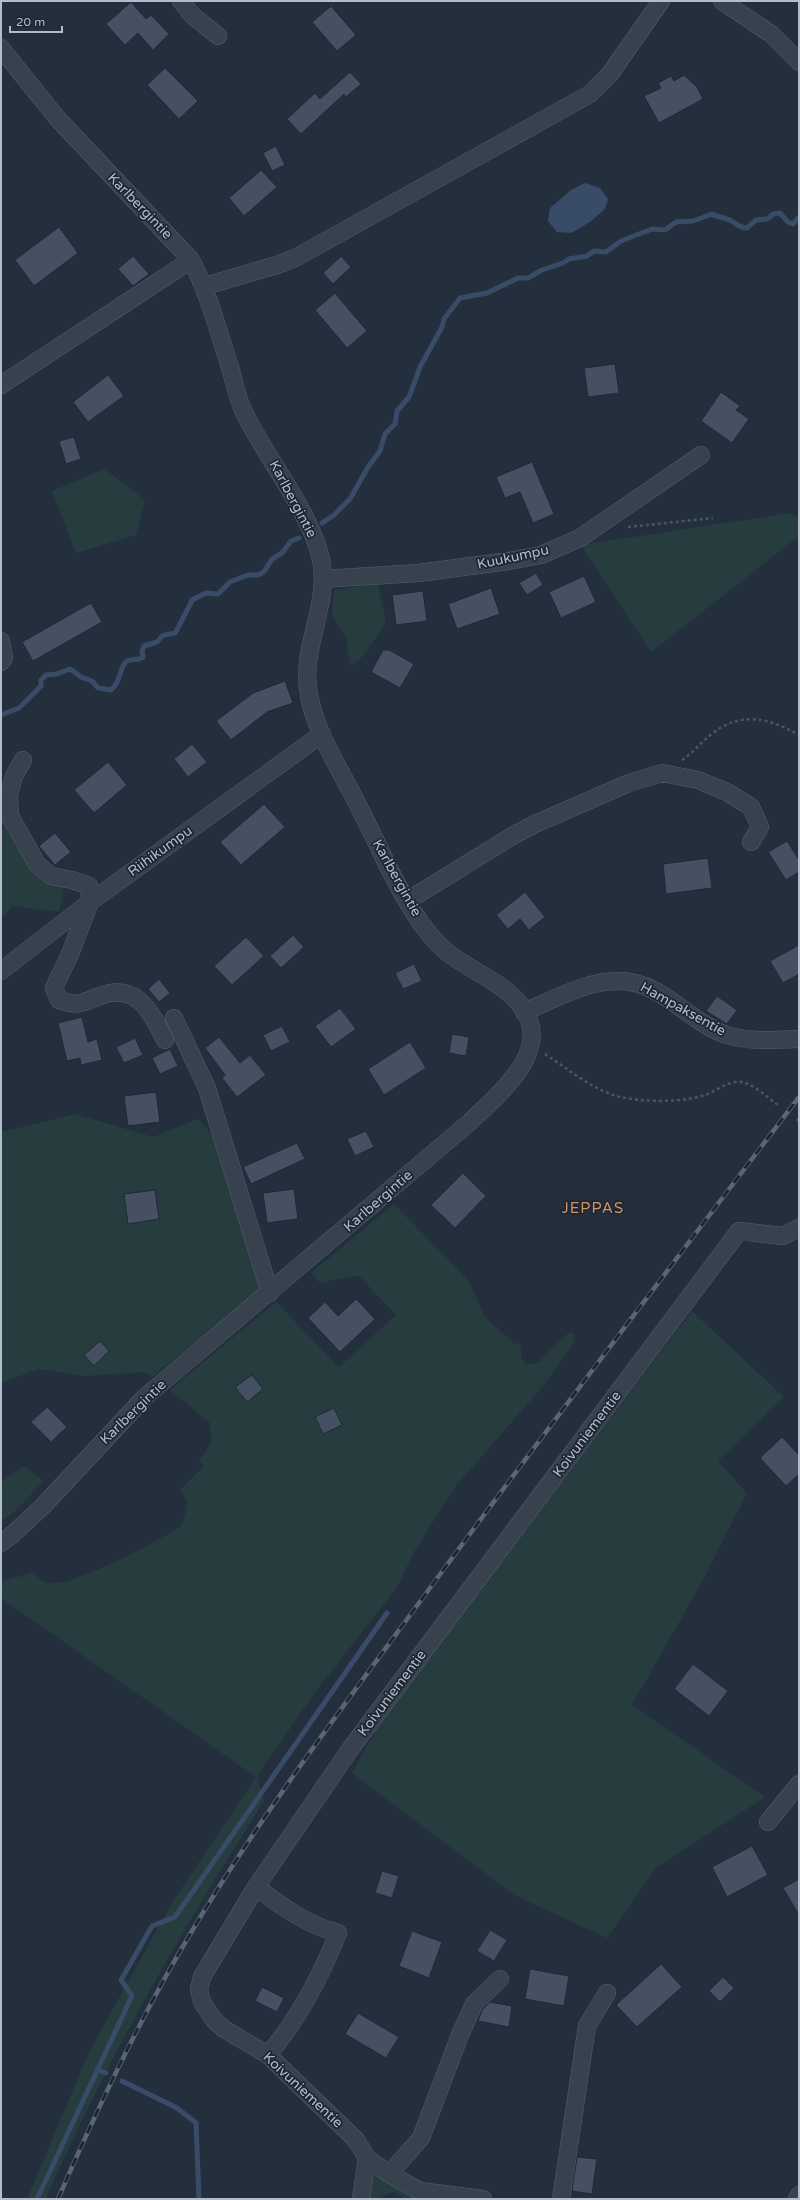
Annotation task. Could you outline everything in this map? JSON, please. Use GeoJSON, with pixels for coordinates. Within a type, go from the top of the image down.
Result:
{"type":"FeatureCollection","features":[{"type":"Feature","properties":{"kind":"street"},"geometry":{"type":"LineString","coordinates":[[181,1],[192,15],[218,36]]}},
{"type":"Feature","properties":{"kind":"street"},"geometry":{"type":"LineString","coordinates":[[205,286],[278,265],[295,258],[590,94],[610,74],[661,1]]}},
{"type":"Feature","properties":{"kind":"street"},"geometry":{"type":"LineString","coordinates":[[722,1],[771,34],[799,62]]}},
{"type":"Feature","properties":{"kind":"street","name":"Karlbergintie"},"geometry":{"type":"LineString","coordinates":[[1,48],[57,118],[191,260],[205,286],[243,409],[313,534],[321,558],[323,579],[319,615],[309,656],[307,687],[322,734],[407,901],[429,933],[441,947],[510,994],[524,1012],[532,1030],[531,1045],[523,1065],[513,1079],[470,1122],[270,1293],[145,1397],[43,1506],[13,1534],[1,1542]]}},
{"type":"Feature","properties":{"kind":"street"},"geometry":{"type":"LineString","coordinates":[[1,385],[191,260]]}},
{"type":"Feature","properties":{"kind":"street","name":"Kuukumpu"},"geometry":{"type":"LineString","coordinates":[[323,579],[418,573],[509,561],[540,555],[580,538],[701,455]]}},
{"type":"Feature","properties":{"kind":"street"},"geometry":{"type":"LineString","coordinates":[[1,641],[4,658],[1,662]]}},
{"type":"Feature","properties":{"kind":"street","name":"Riihikumpu"},"geometry":{"type":"LineString","coordinates":[[1,971],[90,902],[322,734]]}},
{"type":"Feature","properties":{"kind":"street"},"geometry":{"type":"LineString","coordinates":[[24,760],[12,783],[9,796],[10,816],[37,864],[51,876],[72,880],[89,886],[90,902],[70,954],[54,988],[58,1000],[72,1005],[102,995],[122,991],[140,1000],[155,1019],[165,1040]]}},
{"type":"Feature","properties":{"kind":"street"},"geometry":{"type":"LineString","coordinates":[[407,901],[514,835],[535,824],[629,783],[662,774],[698,780],[727,792],[751,807],[760,827],[751,842]]}},
{"type":"Feature","properties":{"kind":"street","name":"Hampaksentie"},"geometry":{"type":"LineString","coordinates":[[524,1012],[578,988],[599,983],[620,981],[640,983],[667,998],[708,1026],[726,1035],[754,1040],[799,1039]]}},
{"type":"Feature","properties":{"kind":"street"},"geometry":{"type":"LineString","coordinates":[[174,1018],[207,1088],[270,1293]]}},
{"type":"Feature","properties":{"kind":"street","name":"Koivuniementie"},"geometry":{"type":"LineString","coordinates":[[367,2158],[356,2140],[268,2054],[224,2029],[214,2020],[202,2002],[199,1989],[202,1977],[256,1887],[351,1748],[739,1231],[782,1236],[799,1228]]}},
{"type":"Feature","properties":{"kind":"street"},"geometry":{"type":"LineString","coordinates":[[768,1822],[799,1784]]}},
{"type":"Feature","properties":{"kind":"street"},"geometry":{"type":"LineString","coordinates":[[256,1887],[282,1907],[322,1929],[338,1933],[329,1955],[288,2031],[268,2054]]}},
{"type":"Feature","properties":{"kind":"street"},"geometry":{"type":"LineString","coordinates":[[389,2174],[421,2138],[460,2035],[474,2004],[500,1979]]}},
{"type":"Feature","properties":{"kind":"street"},"geometry":{"type":"LineString","coordinates":[[561,2199],[587,2026],[607,1993]]}},
{"type":"Feature","properties":{"kind":"street"},"geometry":{"type":"LineString","coordinates":[[361,2199],[367,2158],[389,2174],[420,2191],[483,2199]]}},
{"type":"Feature","properties":{"kind":"street"},"geometry":{"type":"LineString","coordinates":[[796,2199],[799,2195]]}},
{"type":"Feature","properties":{"kind":"path"},"geometry":{"type":"LineString","coordinates":[[621,528],[713,518]]}},
{"type":"Feature","properties":{"kind":"path"},"geometry":{"type":"LineString","coordinates":[[662,774],[692,753],[713,733],[734,722],[754,718],[785,727],[799,735]]}},
{"type":"Feature","properties":{"kind":"path"},"geometry":{"type":"LineString","coordinates":[[531,1045],[599,1089],[619,1097],[659,1101],[705,1095],[721,1086],[741,1082],[748,1084],[778,1105]]}},
{"type":"Feature","properties":{"kind":"green space"},"geometry":{"type":"Polygon","coordinates":[[[105,469],[145,500],[136,535],[76,553],[52,491],[105,469]]]}},
{"type":"Feature","properties":{"kind":"green space"},"geometry":{"type":"Polygon","coordinates":[[[790,513],[799,518],[799,536],[651,652],[581,545],[790,513]]]}},
{"type":"Feature","properties":{"kind":"green space"},"geometry":{"type":"Polygon","coordinates":[[[378,584],[386,623],[362,657],[351,666],[345,635],[332,616],[334,590],[378,584]]]}},
{"type":"Feature","properties":{"kind":"green space"},"geometry":{"type":"Polygon","coordinates":[[[1,815],[65,883],[59,912],[12,906],[5,916],[1,916],[1,815]]]}},
{"type":"Feature","properties":{"kind":"green space"},"geometry":{"type":"Polygon","coordinates":[[[75,1114],[153,1137],[198,1119],[219,1142],[264,1287],[152,1377],[145,1372],[85,1376],[38,1369],[1,1383],[1,1132],[75,1114]]]}},
{"type":"Feature","properties":{"kind":"green space"},"geometry":{"type":"Polygon","coordinates":[[[394,1204],[469,1281],[484,1316],[515,1344],[518,1343],[522,1347],[521,1356],[526,1365],[539,1362],[567,1334],[574,1333],[575,1341],[544,1385],[455,1487],[414,1552],[396,1589],[319,1687],[257,1776],[264,1801],[175,1946],[120,2045],[69,2147],[46,2199],[27,2199],[89,2052],[173,1901],[256,1777],[1,1598],[1,1584],[3,1581],[32,1573],[48,1583],[60,1583],[76,1578],[115,1562],[182,1526],[188,1502],[180,1490],[204,1466],[199,1461],[211,1443],[210,1423],[170,1390],[276,1302],[339,1367],[396,1315],[358,1275],[320,1283],[311,1273],[394,1204]]]}},
{"type":"Feature","properties":{"kind":"green space"},"geometry":{"type":"Polygon","coordinates":[[[692,1311],[784,1397],[718,1461],[747,1493],[702,1582],[632,1705],[765,1797],[656,1868],[607,1938],[516,1896],[352,1773],[379,1724],[692,1311]]]}},
{"type":"Feature","properties":{"kind":"green space"},"geometry":{"type":"Polygon","coordinates":[[[24,1466],[44,1481],[14,1512],[1,1521],[1,1482],[24,1466]]]}},
{"type":"Feature","properties":{"kind":"green space"},"geometry":{"type":"Polygon","coordinates":[[[370,2170],[446,2199],[407,2199],[393,2192],[377,2199],[366,2199],[370,2170]]]}},
{"type":"Feature","properties":{"kind":"water"},"geometry":{"type":"Polygon","coordinates":[[[585,183],[600,188],[608,199],[605,209],[590,222],[571,233],[557,232],[548,221],[550,208],[571,190],[585,183]]]}},
{"type":"Feature","properties":{"kind":"building"},"geometry":{"type":"Polygon","coordinates":[[[131,2],[146,19],[151,15],[169,34],[153,50],[138,33],[125,45],[106,24],[131,2]]]}},
{"type":"Feature","properties":{"kind":"building"},"geometry":{"type":"Polygon","coordinates":[[[331,6],[356,35],[337,51],[312,22],[331,6]]]}},
{"type":"Feature","properties":{"kind":"building"},"geometry":{"type":"Polygon","coordinates":[[[165,68],[198,101],[179,119],[147,85],[165,68]]]}},
{"type":"Feature","properties":{"kind":"building"},"geometry":{"type":"Polygon","coordinates":[[[350,72],[361,84],[346,97],[344,94],[301,134],[287,119],[315,93],[320,99],[350,72]]]}},
{"type":"Feature","properties":{"kind":"building"},"geometry":{"type":"Polygon","coordinates":[[[684,75],[697,87],[703,99],[659,123],[644,96],[661,88],[658,83],[671,76],[674,81],[684,75]]]}},
{"type":"Feature","properties":{"kind":"building"},"geometry":{"type":"Polygon","coordinates":[[[276,146],[285,165],[272,171],[263,153],[276,146]]]}},
{"type":"Feature","properties":{"kind":"building"},"geometry":{"type":"Polygon","coordinates":[[[261,170],[277,187],[244,216],[229,198],[261,170]]]}},
{"type":"Feature","properties":{"kind":"building"},"geometry":{"type":"Polygon","coordinates":[[[59,227],[78,253],[34,286],[15,260],[59,227]]]}},
{"type":"Feature","properties":{"kind":"building"},"geometry":{"type":"Polygon","coordinates":[[[133,256],[149,274],[133,286],[118,269],[133,256]]]}},
{"type":"Feature","properties":{"kind":"building"},"geometry":{"type":"Polygon","coordinates":[[[341,256],[351,267],[333,284],[323,273],[341,256]]]}},
{"type":"Feature","properties":{"kind":"building"},"geometry":{"type":"Polygon","coordinates":[[[335,293],[367,331],[347,348],[315,310],[335,293]]]}},
{"type":"Feature","properties":{"kind":"building"},"geometry":{"type":"Polygon","coordinates":[[[615,364],[619,393],[588,397],[584,368],[615,364]]]}},
{"type":"Feature","properties":{"kind":"building"},"geometry":{"type":"Polygon","coordinates":[[[108,375],[124,396],[88,422],[73,402],[108,375]]]}},
{"type":"Feature","properties":{"kind":"building"},"geometry":{"type":"Polygon","coordinates":[[[721,392],[740,406],[736,410],[749,419],[732,443],[701,421],[721,392]]]}},
{"type":"Feature","properties":{"kind":"building"},"geometry":{"type":"Polygon","coordinates":[[[74,437],[81,459],[66,464],[59,441],[74,437]]]}},
{"type":"Feature","properties":{"kind":"building"},"geometry":{"type":"Polygon","coordinates":[[[532,462],[554,514],[533,523],[520,492],[505,498],[496,477],[532,462]]]}},
{"type":"Feature","properties":{"kind":"building"},"geometry":{"type":"Polygon","coordinates":[[[536,573],[543,585],[527,595],[519,583],[536,573]]]}},
{"type":"Feature","properties":{"kind":"building"},"geometry":{"type":"Polygon","coordinates":[[[584,576],[596,602],[561,618],[549,592],[584,576]]]}},
{"type":"Feature","properties":{"kind":"building"},"geometry":{"type":"Polygon","coordinates":[[[491,588],[500,614],[457,629],[448,604],[491,588]]]}},
{"type":"Feature","properties":{"kind":"building"},"geometry":{"type":"Polygon","coordinates":[[[423,591],[427,621],[396,625],[392,595],[423,591]]]}},
{"type":"Feature","properties":{"kind":"building"},"geometry":{"type":"Polygon","coordinates":[[[91,603],[102,622],[33,661],[22,642],[91,603]]]}},
{"type":"Feature","properties":{"kind":"building"},"geometry":{"type":"Polygon","coordinates":[[[383,650],[389,650],[414,664],[400,688],[371,672],[383,650]]]}},
{"type":"Feature","properties":{"kind":"building"},"geometry":{"type":"Polygon","coordinates":[[[285,681],[293,703],[267,712],[231,740],[216,721],[253,693],[285,681]]]}},
{"type":"Feature","properties":{"kind":"building"},"geometry":{"type":"Polygon","coordinates":[[[192,744],[207,762],[188,777],[174,759],[192,744]]]}},
{"type":"Feature","properties":{"kind":"building"},"geometry":{"type":"Polygon","coordinates":[[[108,762],[127,785],[94,813],[74,790],[108,762]]]}},
{"type":"Feature","properties":{"kind":"building"},"geometry":{"type":"Polygon","coordinates":[[[264,804],[285,827],[241,865],[220,842],[264,804]]]}},
{"type":"Feature","properties":{"kind":"building"},"geometry":{"type":"Polygon","coordinates":[[[55,833],[71,852],[55,865],[39,846],[55,833]]]}},
{"type":"Feature","properties":{"kind":"building"},"geometry":{"type":"Polygon","coordinates":[[[787,841],[799,860],[799,872],[786,880],[768,852],[787,841]]]}},
{"type":"Feature","properties":{"kind":"building"},"geometry":{"type":"Polygon","coordinates":[[[708,858],[712,888],[666,894],[663,864],[708,858]]]}},
{"type":"Feature","properties":{"kind":"building"},"geometry":{"type":"Polygon","coordinates":[[[525,892],[545,917],[529,930],[520,919],[508,929],[496,915],[525,892]]]}},
{"type":"Feature","properties":{"kind":"building"},"geometry":{"type":"Polygon","coordinates":[[[293,935],[304,947],[281,968],[270,956],[293,935]]]}},
{"type":"Feature","properties":{"kind":"building"},"geometry":{"type":"Polygon","coordinates":[[[246,937],[264,956],[232,985],[214,966],[246,937]]]}},
{"type":"Feature","properties":{"kind":"building"},"geometry":{"type":"Polygon","coordinates":[[[799,945],[799,974],[783,983],[770,961],[799,945]]]}},
{"type":"Feature","properties":{"kind":"building"},"geometry":{"type":"Polygon","coordinates":[[[414,964],[422,981],[403,989],[395,973],[414,964]]]}},
{"type":"Feature","properties":{"kind":"building"},"geometry":{"type":"Polygon","coordinates":[[[159,979],[170,993],[159,1002],[148,989],[159,979]]]}},
{"type":"Feature","properties":{"kind":"building"},"geometry":{"type":"Polygon","coordinates":[[[717,996],[737,1010],[727,1024],[706,1011],[717,996]]]}},
{"type":"Feature","properties":{"kind":"building"},"geometry":{"type":"Polygon","coordinates":[[[340,1008],[356,1029],[331,1047],[315,1026],[340,1008]]]}},
{"type":"Feature","properties":{"kind":"building"},"geometry":{"type":"Polygon","coordinates":[[[82,1017],[88,1042],[97,1039],[102,1060],[81,1065],[80,1058],[67,1061],[58,1023],[82,1017]]]}},
{"type":"Feature","properties":{"kind":"building"},"geometry":{"type":"Polygon","coordinates":[[[282,1026],[290,1042],[271,1051],[263,1035],[282,1026]]]}},
{"type":"Feature","properties":{"kind":"building"},"geometry":{"type":"Polygon","coordinates":[[[452,1034],[469,1037],[466,1056],[449,1053],[452,1034]]]}},
{"type":"Feature","properties":{"kind":"building"},"geometry":{"type":"Polygon","coordinates":[[[219,1037],[240,1063],[250,1055],[266,1075],[237,1097],[222,1078],[225,1075],[205,1048],[219,1037]]]}},
{"type":"Feature","properties":{"kind":"building"},"geometry":{"type":"Polygon","coordinates":[[[135,1038],[143,1055],[124,1063],[116,1047],[135,1038]]]}},
{"type":"Feature","properties":{"kind":"building"},"geometry":{"type":"Polygon","coordinates":[[[410,1042],[426,1068],[384,1095],[368,1069],[410,1042]]]}},
{"type":"Feature","properties":{"kind":"building"},"geometry":{"type":"Polygon","coordinates":[[[170,1049],[178,1066],[160,1074],[152,1058],[170,1049]]]}},
{"type":"Feature","properties":{"kind":"building"},"geometry":{"type":"Polygon","coordinates":[[[156,1092],[160,1122],[128,1126],[124,1096],[156,1092]]]}},
{"type":"Feature","properties":{"kind":"building"},"geometry":{"type":"Polygon","coordinates":[[[366,1131],[374,1147],[355,1156],[347,1139],[366,1131]]]}},
{"type":"Feature","properties":{"kind":"building"},"geometry":{"type":"Polygon","coordinates":[[[297,1143],[305,1159],[251,1184],[243,1167],[297,1143]]]}},
{"type":"Feature","properties":{"kind":"building"},"geometry":{"type":"Polygon","coordinates":[[[463,1173],[486,1196],[455,1228],[431,1205],[463,1173]]]}},
{"type":"Feature","properties":{"kind":"building"},"geometry":{"type":"Polygon","coordinates":[[[294,1189],[298,1219],[267,1223],[263,1193],[294,1189]]]}},
{"type":"Feature","properties":{"kind":"building"},"geometry":{"type":"Polygon","coordinates":[[[155,1190],[159,1219],[128,1224],[124,1194],[155,1190]]]}},
{"type":"Feature","properties":{"kind":"building"},"geometry":{"type":"Polygon","coordinates":[[[356,1299],[375,1319],[340,1352],[308,1318],[325,1302],[338,1316],[356,1299]]]}},
{"type":"Feature","properties":{"kind":"building"},"geometry":{"type":"Polygon","coordinates":[[[100,1341],[109,1351],[94,1366],[84,1355],[100,1341]]]}},
{"type":"Feature","properties":{"kind":"building"},"geometry":{"type":"Polygon","coordinates":[[[252,1375],[263,1389],[247,1402],[235,1387],[252,1375]]]}},
{"type":"Feature","properties":{"kind":"building"},"geometry":{"type":"Polygon","coordinates":[[[47,1407],[67,1427],[51,1442],[31,1422],[47,1407]]]}},
{"type":"Feature","properties":{"kind":"building"},"geometry":{"type":"Polygon","coordinates":[[[334,1408],[342,1425],[323,1434],[315,1417],[334,1408]]]}},
{"type":"Feature","properties":{"kind":"building"},"geometry":{"type":"Polygon","coordinates":[[[782,1437],[799,1455],[799,1474],[786,1486],[760,1458],[782,1437]]]}},
{"type":"Feature","properties":{"kind":"building"},"geometry":{"type":"Polygon","coordinates":[[[693,1664],[728,1691],[709,1716],[674,1689],[693,1664]]]}},
{"type":"Feature","properties":{"kind":"building"},"geometry":{"type":"Polygon","coordinates":[[[752,1846],[768,1875],[727,1897],[712,1867],[752,1846]]]}},
{"type":"Feature","properties":{"kind":"building"},"geometry":{"type":"Polygon","coordinates":[[[382,1871],[399,1876],[392,1898],[375,1893],[382,1871]]]}},
{"type":"Feature","properties":{"kind":"building"},"geometry":{"type":"Polygon","coordinates":[[[799,1879],[799,1915],[783,1888],[799,1879]]]}},
{"type":"Feature","properties":{"kind":"building"},"geometry":{"type":"Polygon","coordinates":[[[490,1930],[507,1940],[494,1961],[477,1951],[490,1930]]]}},
{"type":"Feature","properties":{"kind":"building"},"geometry":{"type":"Polygon","coordinates":[[[412,1931],[442,1942],[429,1978],[399,1966],[412,1931]]]}},
{"type":"Feature","properties":{"kind":"building"},"geometry":{"type":"Polygon","coordinates":[[[661,1964],[682,1987],[637,2027],[616,2005],[661,1964]]]}},
{"type":"Feature","properties":{"kind":"building"},"geometry":{"type":"Polygon","coordinates":[[[530,1969],[569,1976],[564,2006],[525,1999],[530,1969]]]}},
{"type":"Feature","properties":{"kind":"building"},"geometry":{"type":"Polygon","coordinates":[[[723,1977],[734,1988],[720,2002],[709,1991],[723,1977]]]}},
{"type":"Feature","properties":{"kind":"building"},"geometry":{"type":"Polygon","coordinates":[[[262,1987],[284,1998],[277,2012],[255,2001],[262,1987]]]}},
{"type":"Feature","properties":{"kind":"building"},"geometry":{"type":"Polygon","coordinates":[[[490,2002],[512,2006],[509,2027],[478,2021],[482,2010],[490,2002]]]}},
{"type":"Feature","properties":{"kind":"building"},"geometry":{"type":"Polygon","coordinates":[[[358,2013],[399,2037],[386,2058],[345,2034],[358,2013]]]}},
{"type":"Feature","properties":{"kind":"building"},"geometry":{"type":"Polygon","coordinates":[[[577,2157],[597,2159],[592,2194],[572,2191],[577,2157]]]}},
{"type":"Feature","properties":{"kind":"waterway"},"geometry":{"type":"LineString","coordinates":[[322,523],[334,515],[350,499],[368,467],[380,451],[385,434],[395,424],[397,411],[409,397],[420,367],[442,327],[444,319],[460,298],[487,293],[518,278],[528,278],[542,270],[563,263],[569,259],[587,256],[594,251],[606,252],[621,241],[652,229],[665,230],[676,222],[693,221],[712,214],[730,220],[740,227],[747,228],[756,220],[767,219],[773,214],[780,213],[788,222],[793,224],[799,217]]}},
{"type":"Feature","properties":{"kind":"waterway"},"geometry":{"type":"LineString","coordinates":[[1,715],[19,708],[41,686],[41,680],[46,675],[57,674],[70,669],[81,677],[92,681],[98,688],[111,690],[116,684],[127,661],[143,657],[142,651],[144,646],[157,642],[162,636],[175,633],[192,600],[206,593],[218,594],[230,582],[248,575],[258,575],[264,572],[272,559],[282,553],[291,541],[299,538]]}},
{"type":"Feature","properties":{"kind":"waterway"},"geometry":{"type":"LineString","coordinates":[[37,2199],[132,1996],[121,1980],[152,1926],[175,1917],[387,1613]]}},
{"type":"Feature","properties":{"kind":"waterway"},"geometry":{"type":"LineString","coordinates":[[98,2070],[106,2073]]}},
{"type":"Feature","properties":{"kind":"waterway"},"geometry":{"type":"LineString","coordinates":[[122,2081],[177,2108],[196,2123],[199,2199]]}},
{"type":"Feature","properties":{"kind":"railway"},"geometry":{"type":"LineString","coordinates":[[58,2199],[103,2098],[153,2000],[189,1936],[248,1842],[310,1752],[441,1573],[574,1394],[799,1097]]}},
{"type":"Feature","properties":{"kind":"district","name":"JEPPAS"},"geometry":{"type":"Point","coordinates":[593,1208]}}]}
